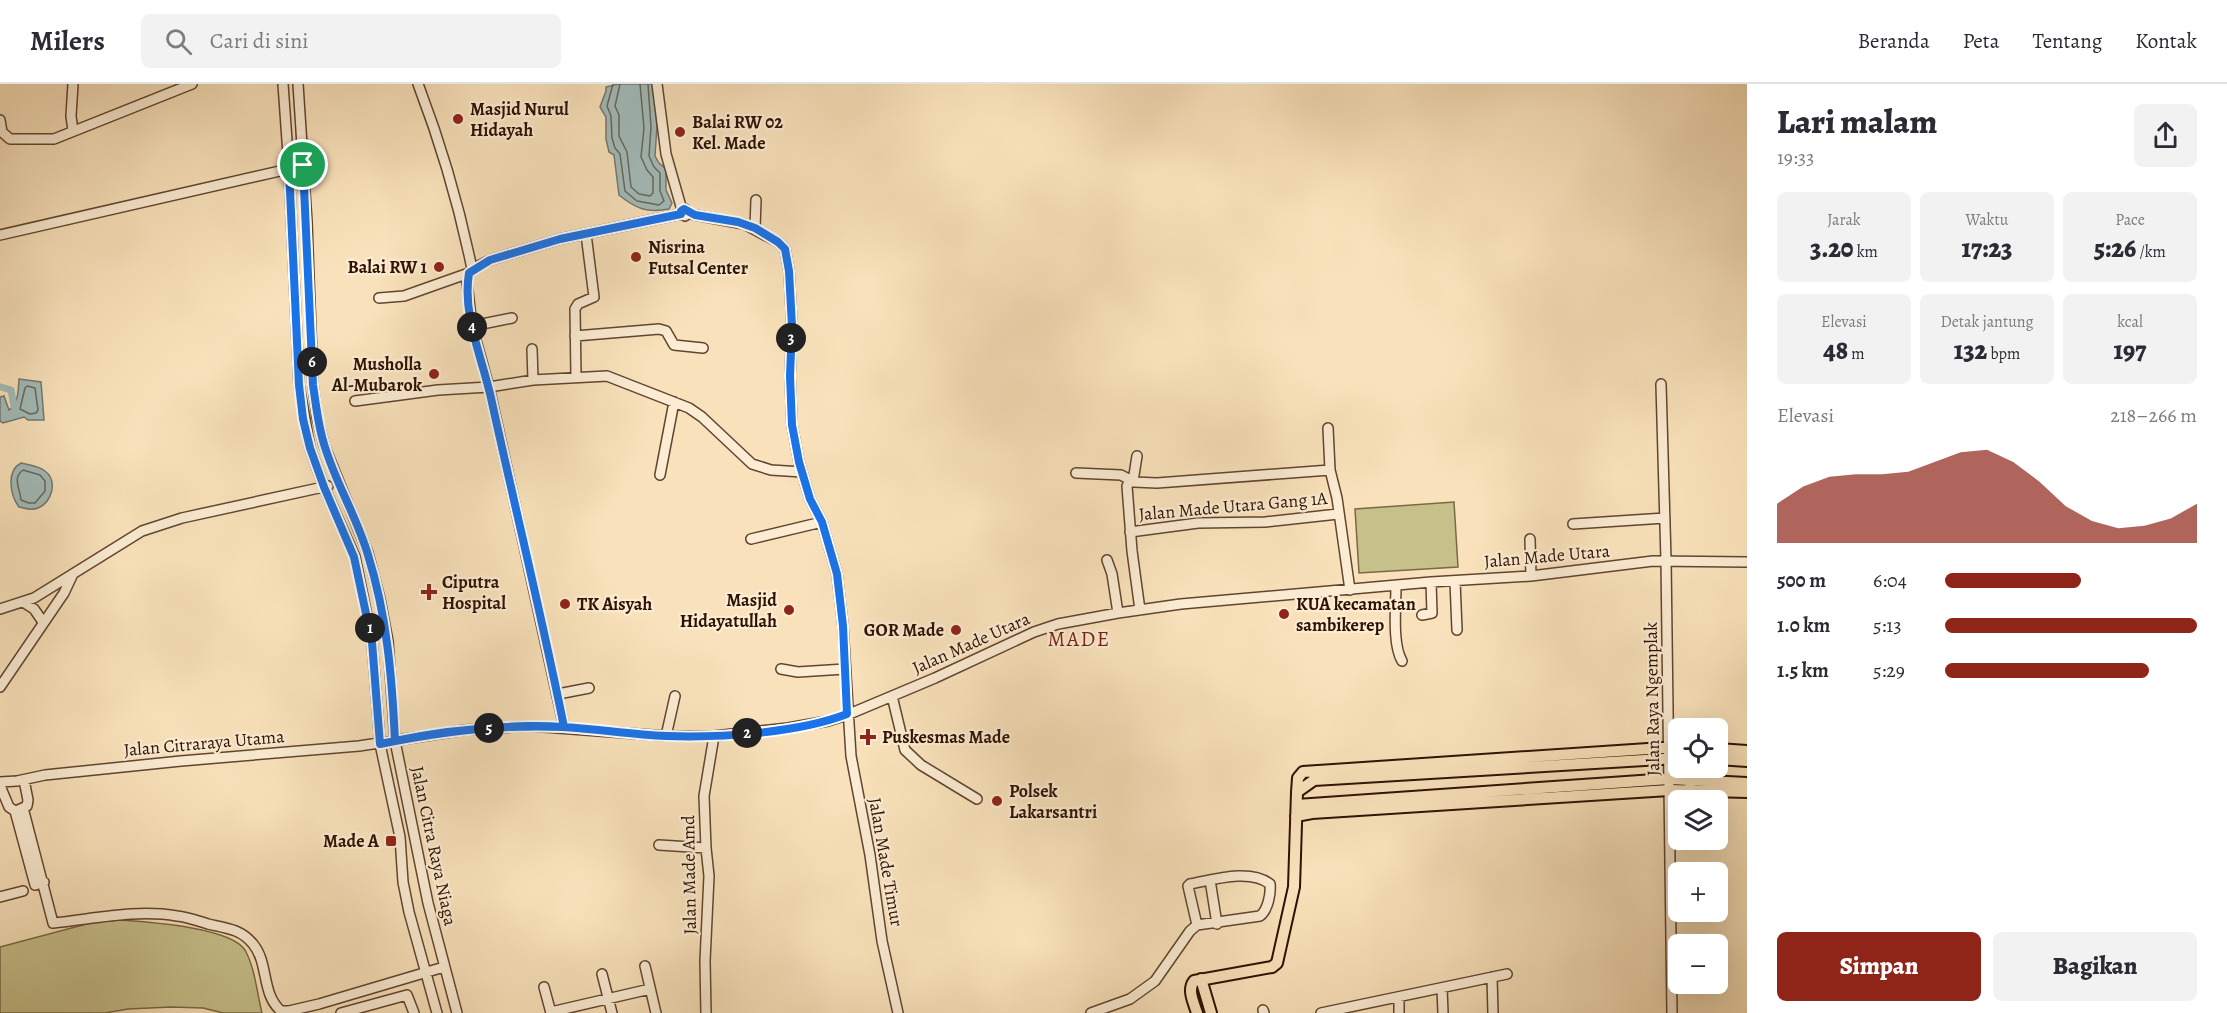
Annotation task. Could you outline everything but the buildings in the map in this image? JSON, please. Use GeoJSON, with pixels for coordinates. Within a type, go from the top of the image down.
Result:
{"type":"FeatureCollection","features":[{"type":"Feature","properties":{"kind":"main road"},"geometry":{"type":"LineString","coordinates":[[1728,750],[1747,751]]}},
{"type":"Feature","properties":{"kind":"main road"},"geometry":{"type":"LineString","coordinates":[[1197,1013],[1190,987],[1194,981],[1272,967],[1277,963],[1294,887],[1299,778],[1307,770],[1668,752]]}},
{"type":"Feature","properties":{"kind":"main road"},"geometry":{"type":"LineString","coordinates":[[1297,792],[1314,780],[1668,752]]}},
{"type":"Feature","properties":{"kind":"main road"},"geometry":{"type":"LineString","coordinates":[[1728,760],[1747,761]]}},
{"type":"Feature","properties":{"kind":"main road"},"geometry":{"type":"LineString","coordinates":[[1690,779],[1747,792]]}},
{"type":"Feature","properties":{"kind":"main road"},"geometry":{"type":"LineString","coordinates":[[1296,811],[1669,785],[1690,779],[1747,783]]}},
{"type":"Feature","properties":{"kind":"main road"},"geometry":{"type":"LineString","coordinates":[[1201,979],[1211,1013]]}},
{"type":"Feature","properties":{"kind":"street"},"geometry":{"type":"LineString","coordinates":[[73,84],[71,116],[73,131]]}},
{"type":"Feature","properties":{"kind":"street"},"geometry":{"type":"LineString","coordinates":[[0,120],[4,135],[12,139],[54,139],[192,84]]}},
{"type":"Feature","properties":{"kind":"street","name":"Jalan Citra Raya Niaga"},"geometry":{"type":"LineString","coordinates":[[283,84],[299,385],[310,448],[354,557],[364,601],[372,642],[380,744],[400,837],[403,882],[437,1013]]}},
{"type":"Feature","properties":{"kind":"street","name":"Jalan Citra Raya Niaga"},"geometry":{"type":"LineString","coordinates":[[298,84],[313,385],[324,445],[368,553],[380,599],[388,641],[395,741],[426,894],[457,1013]]}},
{"type":"Feature","properties":{"kind":"street"},"geometry":{"type":"LineString","coordinates":[[418,84],[452,184],[470,271],[467,282],[472,326],[489,387],[564,727]]}},
{"type":"Feature","properties":{"kind":"street"},"geometry":{"type":"LineString","coordinates":[[379,298],[404,296],[470,271],[490,260],[560,239],[684,212],[666,154],[657,84]]}},
{"type":"Feature","properties":{"kind":"street"},"geometry":{"type":"LineString","coordinates":[[0,235],[303,165]]}},
{"type":"Feature","properties":{"kind":"street"},"geometry":{"type":"LineString","coordinates":[[755,228],[756,200]]}},
{"type":"Feature","properties":{"kind":"street","name":"Jalan Made Timur"},"geometry":{"type":"LineString","coordinates":[[684,212],[738,222],[755,228],[778,242],[786,253],[792,326],[790,376],[792,425],[810,499],[822,522],[837,574],[851,756],[870,855],[879,921],[898,1013]]}},
{"type":"Feature","properties":{"kind":"street"},"geometry":{"type":"LineString","coordinates":[[576,377],[576,306],[594,297],[586,234]]}},
{"type":"Feature","properties":{"kind":"street"},"geometry":{"type":"LineString","coordinates":[[472,326],[512,318]]}},
{"type":"Feature","properties":{"kind":"street"},"geometry":{"type":"LineString","coordinates":[[575,336],[659,329],[666,331],[674,345],[703,348]]}},
{"type":"Feature","properties":{"kind":"street"},"geometry":{"type":"LineString","coordinates":[[532,349],[533,380]]}},
{"type":"Feature","properties":{"kind":"street"},"geometry":{"type":"LineString","coordinates":[[355,401],[533,380],[608,376],[674,402],[702,417],[752,464],[771,470],[802,472]]}},
{"type":"Feature","properties":{"kind":"street","name":"Jalan Raya Ngemplak"},"geometry":{"type":"LineString","coordinates":[[1661,384],[1673,718]]}},
{"type":"Feature","properties":{"kind":"street"},"geometry":{"type":"LineString","coordinates":[[660,475],[674,402]]}},
{"type":"Feature","properties":{"kind":"street"},"geometry":{"type":"LineString","coordinates":[[1328,428],[1330,470],[1350,590]]}},
{"type":"Feature","properties":{"kind":"street"},"geometry":{"type":"LineString","coordinates":[[1137,456],[1134,475],[1127,486],[1130,532],[1140,610]]}},
{"type":"Feature","properties":{"kind":"street"},"geometry":{"type":"LineString","coordinates":[[1076,473],[1120,475],[1137,483],[1157,483],[1330,470]]}},
{"type":"Feature","properties":{"kind":"street"},"geometry":{"type":"LineString","coordinates":[[0,609],[34,598],[142,531],[182,518],[339,483]]}},
{"type":"Feature","properties":{"kind":"street","name":"Jalan Made Utara Gang 1A"},"geometry":{"type":"LineString","coordinates":[[1130,532],[1198,523],[1264,522],[1338,514]]}},
{"type":"Feature","properties":{"kind":"street"},"geometry":{"type":"LineString","coordinates":[[1573,524],[1665,518]]}},
{"type":"Feature","properties":{"kind":"street"},"geometry":{"type":"LineString","coordinates":[[751,539],[822,522]]}},
{"type":"Feature","properties":{"kind":"street"},"geometry":{"type":"LineString","coordinates":[[1530,539],[1531,576]]}},
{"type":"Feature","properties":{"kind":"street"},"geometry":{"type":"LineString","coordinates":[[1107,560],[1112,574],[1118,613]]}},
{"type":"Feature","properties":{"kind":"street","name":"Jalan Made Utara"},"geometry":{"type":"LineString","coordinates":[[395,741],[465,730],[530,726],[666,736],[714,736],[788,729],[828,721],[847,714],[935,678],[1034,632],[1058,624],[1118,613],[1181,604],[1431,582],[1531,576],[1666,560],[1747,562]]}},
{"type":"Feature","properties":{"kind":"street"},"geometry":{"type":"LineString","coordinates":[[0,687],[63,593],[73,574]]}},
{"type":"Feature","properties":{"kind":"street"},"geometry":{"type":"LineString","coordinates":[[1455,581],[1457,630]]}},
{"type":"Feature","properties":{"kind":"street"},"geometry":{"type":"LineString","coordinates":[[1422,615],[1432,613],[1431,582]]}},
{"type":"Feature","properties":{"kind":"street"},"geometry":{"type":"LineString","coordinates":[[1396,586],[1396,632],[1398,654],[1402,661]]}},
{"type":"Feature","properties":{"kind":"street"},"geometry":{"type":"LineString","coordinates":[[23,602],[34,609],[43,622]]}},
{"type":"Feature","properties":{"kind":"street"},"geometry":{"type":"LineString","coordinates":[[780,669],[798,672],[845,669]]}},
{"type":"Feature","properties":{"kind":"street"},"geometry":{"type":"LineString","coordinates":[[558,694],[589,688]]}},
{"type":"Feature","properties":{"kind":"street"},"geometry":{"type":"LineString","coordinates":[[666,736],[675,696]]}},
{"type":"Feature","properties":{"kind":"street"},"geometry":{"type":"LineString","coordinates":[[892,696],[905,750],[921,765],[977,799]]}},
{"type":"Feature","properties":{"kind":"street","name":"Jalan Made Amd"},"geometry":{"type":"LineString","coordinates":[[706,1013],[705,961],[709,876],[704,796],[714,736]]}},
{"type":"Feature","properties":{"kind":"street","name":"Jalan Citraraya Utama"},"geometry":{"type":"LineString","coordinates":[[0,786],[45,775],[395,741]]}},
{"type":"Feature","properties":{"kind":"street","name":"Jalan Raya Ngemplak"},"geometry":{"type":"LineString","coordinates":[[1670,778],[1672,1013]]}},
{"type":"Feature","properties":{"kind":"street"},"geometry":{"type":"LineString","coordinates":[[12,809],[27,806],[28,800],[21,780]]}},
{"type":"Feature","properties":{"kind":"street"},"geometry":{"type":"LineString","coordinates":[[0,786],[44,882],[53,923],[151,913],[177,916],[237,930],[246,936],[255,947],[262,962],[270,996],[281,1011],[320,1009],[444,967]]}},
{"type":"Feature","properties":{"kind":"street"},"geometry":{"type":"LineString","coordinates":[[659,845],[706,848]]}},
{"type":"Feature","properties":{"kind":"street"},"geometry":{"type":"LineString","coordinates":[[1091,1013],[1130,999],[1155,981],[1197,925],[1217,924],[1260,916],[1264,913],[1270,886],[1267,881],[1246,876],[1188,885],[1197,925]]}},
{"type":"Feature","properties":{"kind":"street"},"geometry":{"type":"LineString","coordinates":[[1210,880],[1217,924]]}},
{"type":"Feature","properties":{"kind":"street"},"geometry":{"type":"LineString","coordinates":[[0,897],[23,891]]}},
{"type":"Feature","properties":{"kind":"street"},"geometry":{"type":"LineString","coordinates":[[645,966],[656,1013]]}},
{"type":"Feature","properties":{"kind":"street"},"geometry":{"type":"LineString","coordinates":[[602,974],[612,1013]]}},
{"type":"Feature","properties":{"kind":"street"},"geometry":{"type":"LineString","coordinates":[[1322,1013],[1362,1009],[1399,997],[1507,974]]}},
{"type":"Feature","properties":{"kind":"street"},"geometry":{"type":"LineString","coordinates":[[1492,977],[1493,1013]]}},
{"type":"Feature","properties":{"kind":"street"},"geometry":{"type":"LineString","coordinates":[[544,987],[551,1013],[650,989]]}},
{"type":"Feature","properties":{"kind":"street"},"geometry":{"type":"LineString","coordinates":[[1442,988],[1443,1013]]}},
{"type":"Feature","properties":{"kind":"street"},"geometry":{"type":"LineString","coordinates":[[341,1013],[407,995],[414,1013]]}},
{"type":"Feature","properties":{"kind":"street"},"geometry":{"type":"LineString","coordinates":[[1399,997],[1400,1013]]}},
{"type":"Feature","properties":{"kind":"shaded area"},"geometry":{"type":"Polygon","coordinates":[[[1454,502],[1458,567],[1359,573],[1355,509],[1454,502]]]}},
{"type":"Feature","properties":{"kind":"shaded area"},"geometry":{"type":"Polygon","coordinates":[[[120,920],[187,927],[223,936],[236,942],[245,950],[251,965],[262,1013],[223,1013],[203,1008],[171,1007],[128,1009],[105,1013],[0,1013],[0,947],[94,922],[120,920]]]}},
{"type":"Feature","properties":{"kind":"water"},"geometry":{"type":"Polygon","coordinates":[[[619,84],[654,84],[657,126],[655,156],[666,169],[666,190],[672,203],[669,209],[642,209],[619,195],[614,155],[609,152],[606,139],[606,117],[600,107],[606,87],[619,84]]]}},
{"type":"Feature","properties":{"kind":"water"},"geometry":{"type":"Polygon","coordinates":[[[19,379],[41,382],[44,420],[28,420],[24,417],[3,423],[0,421],[0,397],[4,396],[9,410],[16,400],[19,379]]]}},
{"type":"Feature","properties":{"kind":"water"},"geometry":{"type":"Polygon","coordinates":[[[21,463],[43,469],[51,480],[50,496],[38,508],[19,507],[13,496],[11,477],[21,463]]]}},
{"type":"Feature","properties":{"kind":"waterway"},"geometry":{"type":"LineString","coordinates":[[1,387],[11,390],[14,406]]}},
{"type":"Feature","properties":{"kind":"place","name":"Masjid Nurul Hidayah"},"geometry":{"type":"Point","coordinates":[458,119]}},
{"type":"Feature","properties":{"kind":"place","name":"Balai RW 02 Kel. Made"},"geometry":{"type":"Point","coordinates":[680,132]}},
{"type":"Feature","properties":{"kind":"place","name":"Nisrina Futsal Center"},"geometry":{"type":"Point","coordinates":[636,257]}},
{"type":"Feature","properties":{"kind":"place","name":"Balai RW 1"},"geometry":{"type":"Point","coordinates":[439,267]}},
{"type":"Feature","properties":{"kind":"place","name":"Musholla Al-Mubarok"},"geometry":{"type":"Point","coordinates":[434,374]}},
{"type":"Feature","properties":{"kind":"place","name":"Ciputra Hospital"},"geometry":{"type":"Point","coordinates":[429,592]}},
{"type":"Feature","properties":{"kind":"place","name":"TK Aisyah"},"geometry":{"type":"Point","coordinates":[565,604]}},
{"type":"Feature","properties":{"kind":"place","name":"Masjid Hidayatullah"},"geometry":{"type":"Point","coordinates":[789,610]}},
{"type":"Feature","properties":{"kind":"place","name":"KUA kecamatan sambikerep"},"geometry":{"type":"Point","coordinates":[1284,614]}},
{"type":"Feature","properties":{"kind":"place","name":"GOR Made"},"geometry":{"type":"Point","coordinates":[956,630]}},
{"type":"Feature","properties":{"kind":"place","name":"Puskesmas Made"},"geometry":{"type":"Point","coordinates":[868,737]}},
{"type":"Feature","properties":{"kind":"place","name":"Polsek Lakarsantri"},"geometry":{"type":"Point","coordinates":[997,801]}},
{"type":"Feature","properties":{"kind":"place","name":"Made A"},"geometry":{"type":"Point","coordinates":[391,841]}},
{"type":"Feature","properties":{"kind":"district","name":"MADE"},"geometry":{"type":"Point","coordinates":[1079,639]}},
{"type":"Feature","properties":{"kind":"route"},"geometry":{"type":"LineString","coordinates":[[303,165],[289,169],[299,385],[303,419],[310,448],[324,487],[346,533],[354,557],[372,642],[380,744],[395,741],[404,739],[434,733],[530,726],[666,736],[714,736],[788,729],[828,721],[847,714],[843,626],[837,574],[822,522],[810,499],[799,462],[792,425],[790,402],[792,326],[789,271],[785,249],[755,228],[738,222],[695,215],[682,209],[681,214],[560,239],[490,260],[472,269],[469,273],[467,282],[472,326],[489,387],[564,727],[530,726],[465,730],[434,733],[395,741],[393,688],[388,641],[380,599],[368,553],[324,445],[318,417],[313,385],[303,165]]}}]}
